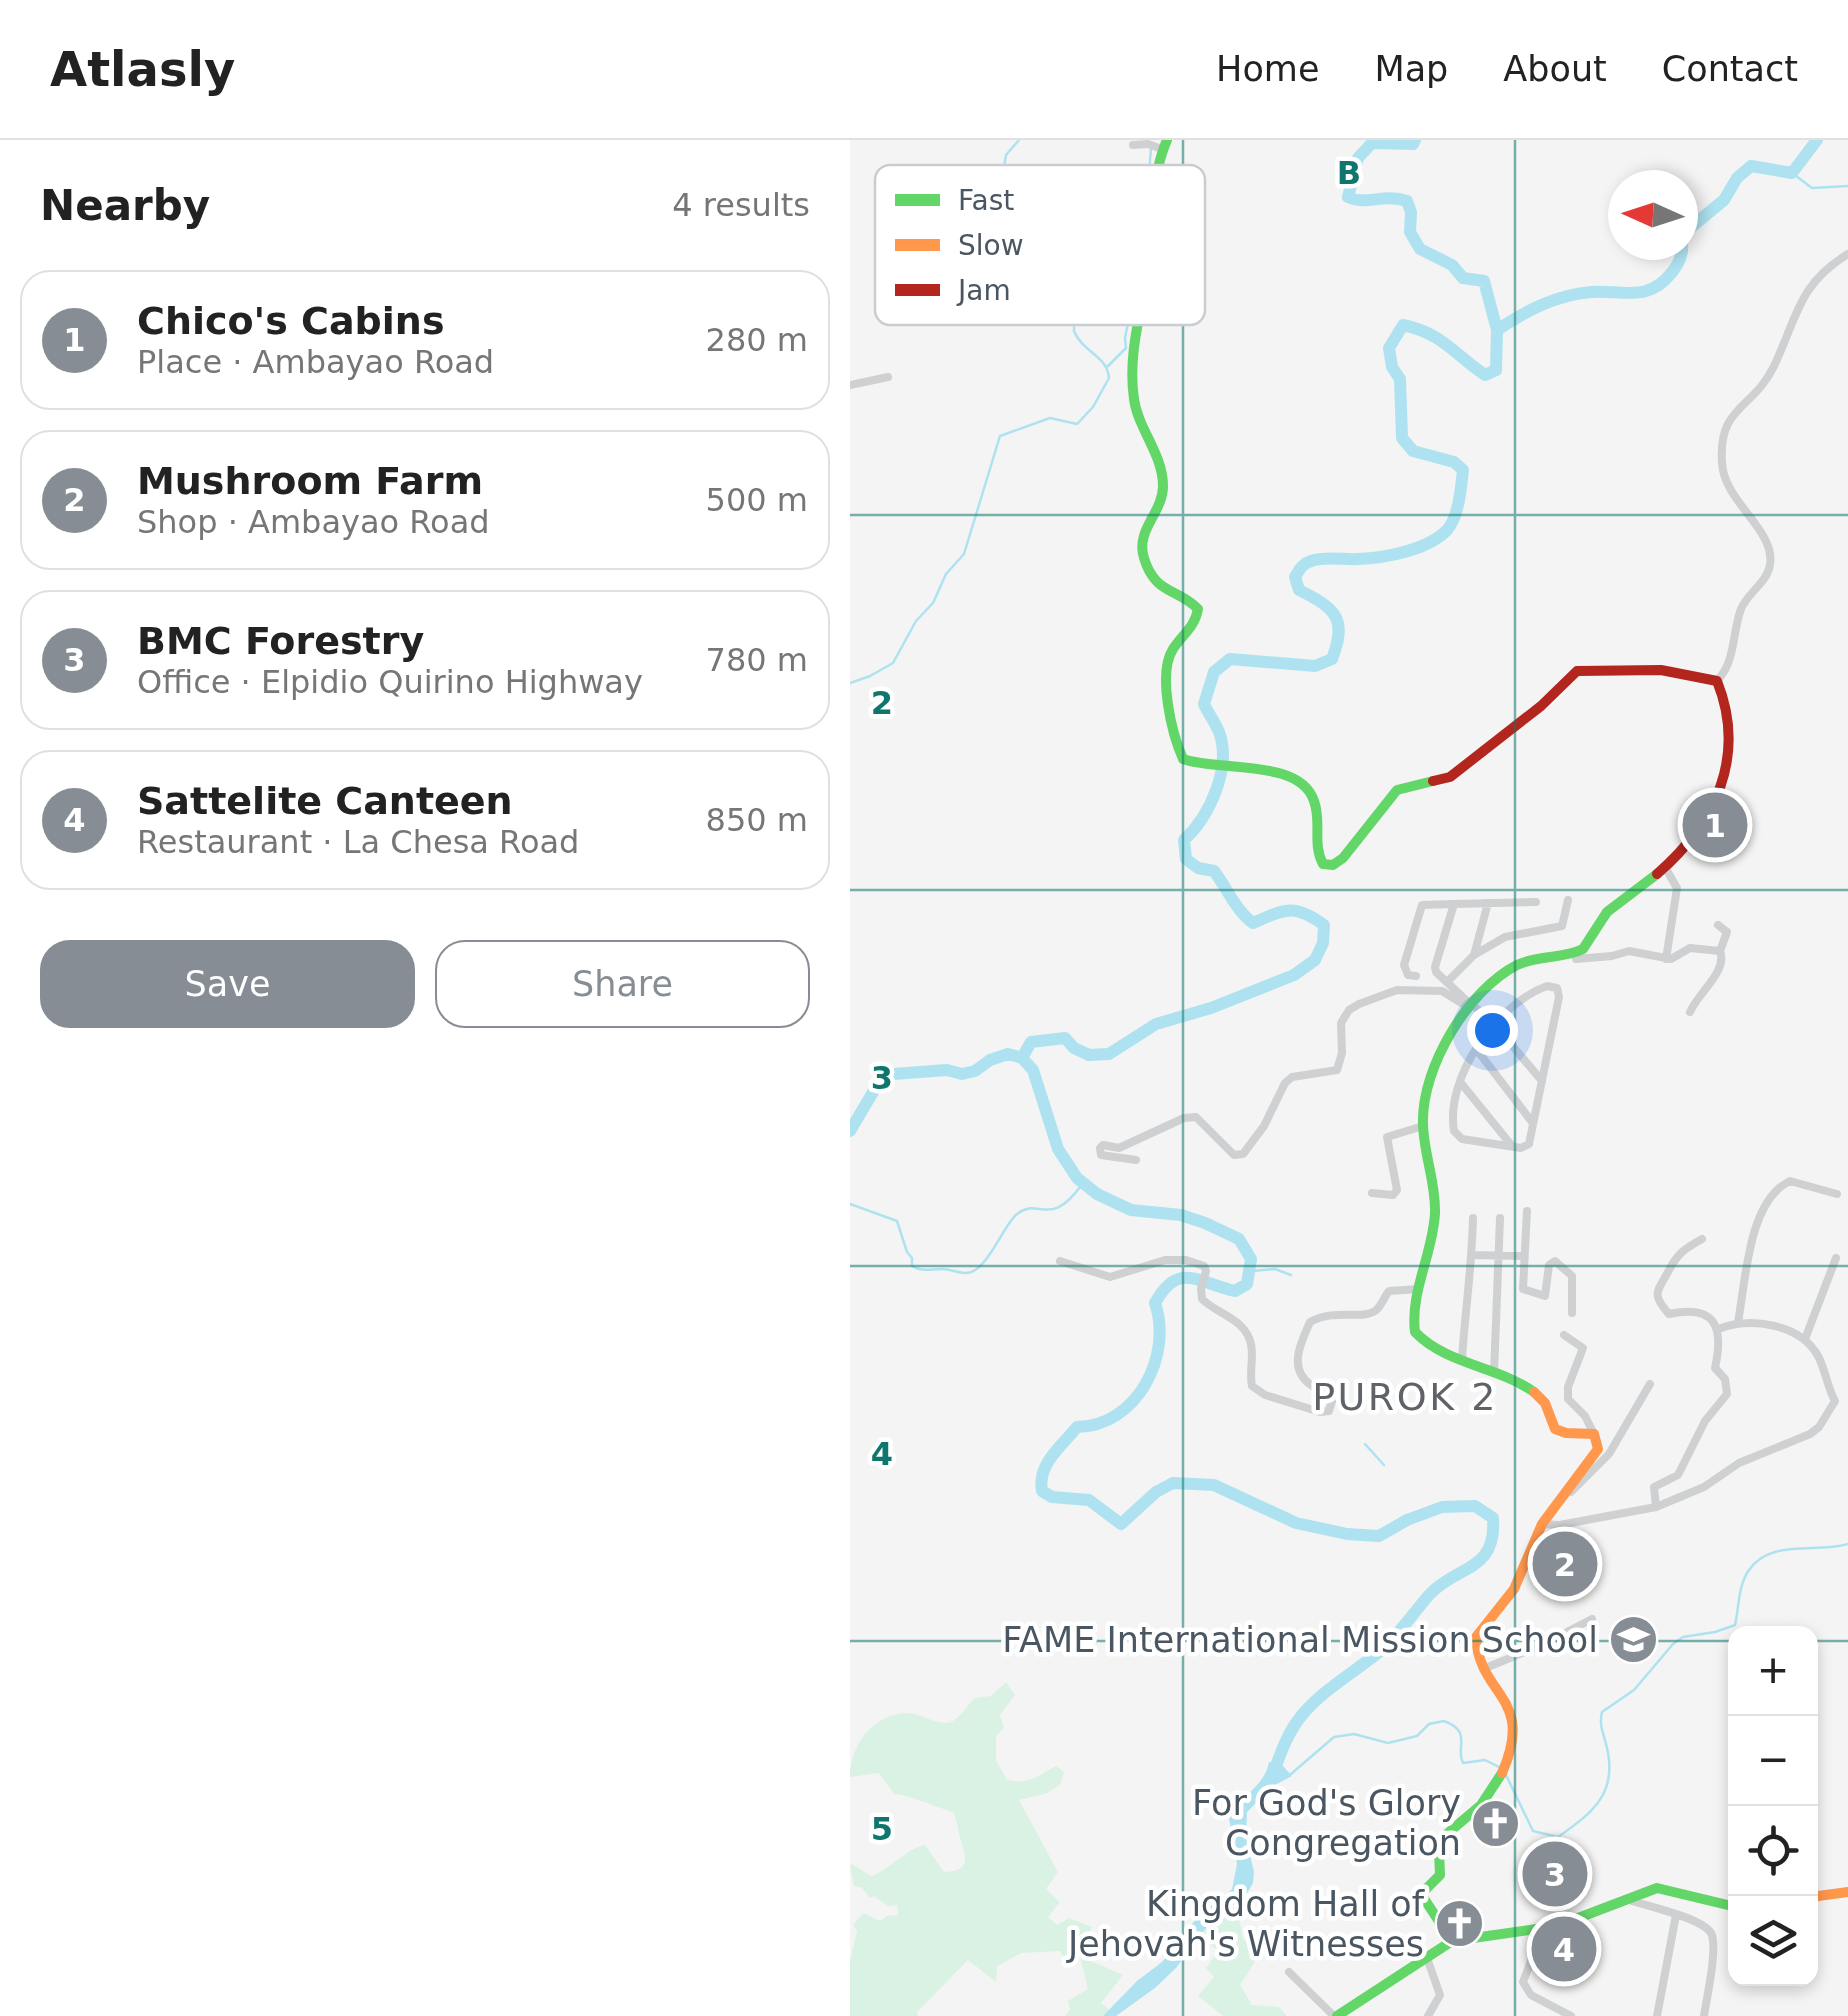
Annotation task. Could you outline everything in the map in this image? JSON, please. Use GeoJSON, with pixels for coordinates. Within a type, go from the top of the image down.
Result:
{"type":"FeatureCollection","features":[{"type":"Feature","properties":{"kind":"main road"},"geometry":{"type":"LineString","coordinates":[[1135,325],[1133,400],[1156,452],[1163,489],[1148,522],[1142,549],[1147,566],[1162,587],[1174,596],[1191,600],[1198,608],[1194,626],[1170,652],[1165,668],[1180,755],[1186,762],[1287,776],[1305,787],[1315,800],[1318,856],[1323,864],[1333,865],[1343,858],[1397,790],[1450,777],[1541,706],[1577,671],[1661,670],[1717,681],[1730,718],[1726,778],[1714,806],[1665,867],[1606,912],[1586,948],[1578,953],[1526,960],[1500,976],[1471,1006],[1436,1070],[1425,1102],[1424,1126],[1434,1175],[1434,1218],[1413,1316],[1415,1332],[1430,1346],[1541,1398],[1555,1430],[1594,1434],[1598,1449],[1542,1524],[1514,1589],[1476,1637],[1478,1659],[1512,1708],[1514,1730],[1500,1776],[1476,1810],[1445,1834],[1439,1853],[1440,1875],[1421,1894],[1452,1941]]}},
{"type":"Feature","properties":{"kind":"main road"},"geometry":{"type":"LineString","coordinates":[[1336,2016],[1452,1941],[1557,1926],[1657,1888],[1728,1905]]}},
{"type":"Feature","properties":{"kind":"main road"},"geometry":{"type":"LineString","coordinates":[[1818,1896],[1848,1892]]}},
{"type":"Feature","properties":{"kind":"street"},"geometry":{"type":"LineString","coordinates":[[1133,146],[1159,145]]}},
{"type":"Feature","properties":{"kind":"street"},"geometry":{"type":"LineString","coordinates":[[1717,681],[1731,654],[1741,610],[1769,570],[1770,553],[1760,531],[1735,502],[1725,478],[1722,465],[1726,423],[1756,394],[1774,368],[1798,306],[1814,279],[1848,254]]}},
{"type":"Feature","properties":{"kind":"street"},"geometry":{"type":"LineString","coordinates":[[850,385],[888,377]]}},
{"type":"Feature","properties":{"kind":"street"},"geometry":{"type":"LineString","coordinates":[[1665,867],[1677,888],[1666,959]]}},
{"type":"Feature","properties":{"kind":"street"},"geometry":{"type":"LineString","coordinates":[[1448,981],[1474,955],[1521,932],[1562,926],[1568,900]]}},
{"type":"Feature","properties":{"kind":"street"},"geometry":{"type":"LineString","coordinates":[[1416,976],[1408,975],[1404,964],[1422,905],[1536,902]]}},
{"type":"Feature","properties":{"kind":"street"},"geometry":{"type":"LineString","coordinates":[[1454,904],[1436,972],[1495,1025],[1542,1081]]}},
{"type":"Feature","properties":{"kind":"street"},"geometry":{"type":"LineString","coordinates":[[1474,955],[1488,904]]}},
{"type":"Feature","properties":{"kind":"street"},"geometry":{"type":"LineString","coordinates":[[1690,1012],[1699,993],[1723,963],[1720,952],[1727,932],[1718,925]]}},
{"type":"Feature","properties":{"kind":"street"},"geometry":{"type":"LineString","coordinates":[[1576,958],[1629,951],[1666,959],[1690,948],[1720,952]]}},
{"type":"Feature","properties":{"kind":"street"},"geometry":{"type":"LineString","coordinates":[[1546,986],[1556,988],[1558,1002],[1528,1146],[1458,1136],[1452,1122],[1460,1083],[1476,1050],[1526,995],[1546,986]]}},
{"type":"Feature","properties":{"kind":"street"},"geometry":{"type":"LineString","coordinates":[[1136,1160],[1102,1156],[1100,1148],[1119,1148],[1190,1117],[1202,1120],[1234,1155],[1243,1154],[1264,1126],[1284,1082],[1304,1074],[1337,1070],[1342,1052],[1342,1023],[1349,1010],[1359,1004],[1397,990],[1442,991],[1471,1006]]}},
{"type":"Feature","properties":{"kind":"street"},"geometry":{"type":"LineString","coordinates":[[1476,1050],[1532,1122]]}},
{"type":"Feature","properties":{"kind":"street"},"geometry":{"type":"LineString","coordinates":[[1460,1083],[1512,1146]]}},
{"type":"Feature","properties":{"kind":"street"},"geometry":{"type":"LineString","coordinates":[[1372,1193],[1393,1195],[1398,1190],[1387,1137],[1424,1126]]}},
{"type":"Feature","properties":{"kind":"street"},"geometry":{"type":"LineString","coordinates":[[1738,1322],[1754,1236],[1769,1196],[1794,1181],[1837,1194]]}},
{"type":"Feature","properties":{"kind":"street"},"geometry":{"type":"LineString","coordinates":[[1526,1211],[1522,1286],[1525,1292],[1545,1296],[1551,1262],[1573,1280],[1572,1313]]}},
{"type":"Feature","properties":{"kind":"street"},"geometry":{"type":"LineString","coordinates":[[1462,1359],[1473,1218]]}},
{"type":"Feature","properties":{"kind":"street"},"geometry":{"type":"LineString","coordinates":[[1494,1373],[1500,1218]]}},
{"type":"Feature","properties":{"kind":"street"},"geometry":{"type":"LineString","coordinates":[[1656,1507],[1654,1487],[1678,1476],[1705,1420],[1727,1394],[1724,1379],[1714,1368],[1720,1345],[1713,1321],[1697,1311],[1669,1314],[1657,1296],[1658,1285],[1676,1254],[1702,1239]]}},
{"type":"Feature","properties":{"kind":"street"},"geometry":{"type":"LineString","coordinates":[[1472,1255],[1523,1256]]}},
{"type":"Feature","properties":{"kind":"street"},"geometry":{"type":"LineString","coordinates":[[1805,1339],[1836,1258]]}},
{"type":"Feature","properties":{"kind":"street"},"geometry":{"type":"LineString","coordinates":[[1060,1262],[1110,1277],[1154,1262],[1186,1260],[1204,1266],[1201,1289],[1206,1303],[1236,1320],[1248,1336],[1252,1350],[1250,1379],[1256,1390],[1320,1412],[1329,1411],[1329,1397],[1297,1370],[1310,1322],[1330,1314],[1368,1314],[1376,1310],[1389,1291],[1418,1289]]}},
{"type":"Feature","properties":{"kind":"street"},"geometry":{"type":"LineString","coordinates":[[1718,1329],[1738,1322],[1761,1322],[1805,1339],[1817,1354],[1835,1401]]}},
{"type":"Feature","properties":{"kind":"street"},"geometry":{"type":"LineString","coordinates":[[1564,1335],[1583,1346],[1568,1387],[1568,1399],[1585,1416],[1594,1434]]}},
{"type":"Feature","properties":{"kind":"street"},"geometry":{"type":"LineString","coordinates":[[1562,1496],[1569,1494],[1609,1454],[1650,1384]]}},
{"type":"Feature","properties":{"kind":"street"},"geometry":{"type":"LineString","coordinates":[[1542,1524],[1560,1525],[1656,1507],[1704,1487],[1739,1463],[1810,1434],[1835,1401]]}},
{"type":"Feature","properties":{"kind":"street"},"geometry":{"type":"LineString","coordinates":[[1835,1401],[1846,1401]]}},
{"type":"Feature","properties":{"kind":"street"},"geometry":{"type":"LineString","coordinates":[[1483,1669],[1592,1619]]}},
{"type":"Feature","properties":{"kind":"street"},"geometry":{"type":"LineString","coordinates":[[1627,1900],[1702,1924],[1712,1935],[1704,2016]]}},
{"type":"Feature","properties":{"kind":"street"},"geometry":{"type":"LineString","coordinates":[[1657,2016],[1676,1914]]}},
{"type":"Feature","properties":{"kind":"street"},"geometry":{"type":"LineString","coordinates":[[1557,1926],[1532,1961],[1523,1982],[1531,1996],[1571,2016]]}},
{"type":"Feature","properties":{"kind":"street"},"geometry":{"type":"LineString","coordinates":[[1427,1958],[1440,1995],[1428,2016]]}},
{"type":"Feature","properties":{"kind":"street"},"geometry":{"type":"LineString","coordinates":[[1289,1972],[1336,2016]]}},
{"type":"Feature","properties":{"kind":"green space"},"geometry":{"type":"Polygon","coordinates":[[[1006,1682],[1015,1695],[1000,1715],[1004,1728],[996,1736],[996,1760],[1007,1780],[1028,1780],[1056,1766],[1064,1772],[1060,1785],[1045,1794],[1019,1800],[1058,1872],[1046,1889],[1060,1902],[1048,1917],[1057,1925],[1069,1918],[1092,1927],[1080,1956],[1063,1957],[1060,1951],[1022,1953],[997,1966],[996,1982],[968,1960],[917,2012],[918,2016],[850,2016],[850,1961],[857,1931],[853,1925],[863,1913],[880,1921],[898,1915],[897,1905],[888,1906],[854,1886],[850,1866],[871,1876],[925,1845],[944,1872],[959,1869],[965,1861],[953,1812],[894,1794],[879,1773],[850,1777],[859,1743],[874,1725],[895,1715],[907,1713],[943,1723],[953,1721],[975,1698],[991,1696],[1006,1682]]]}},
{"type":"Feature","properties":{"kind":"green space"},"geometry":{"type":"Polygon","coordinates":[[[1237,1906],[1243,1939],[1261,1952],[1240,1985],[1252,2005],[1279,2007],[1287,2016],[1223,2016],[1198,1996],[1214,1977],[1206,1968],[1218,1951],[1201,1936],[1218,1912],[1237,1906]]]}},
{"type":"Feature","properties":{"kind":"green space"},"geometry":{"type":"Polygon","coordinates":[[[1080,1956],[1123,1975],[1101,2003],[1110,2010],[1103,2016],[1065,2016],[1070,2009],[1068,2001],[1088,1989],[1080,1956]]]}},
{"type":"Feature","properties":{"kind":"water"},"geometry":{"type":"Polygon","coordinates":[[[1269,1762],[1283,1766],[1292,1776],[1273,1786],[1247,1812],[1246,1838],[1254,1872],[1253,1883],[1243,1900],[1218,1912],[1176,1968],[1155,1988],[1116,2016],[1103,2016],[1162,1962],[1203,1910],[1232,1889],[1237,1864],[1229,1818],[1263,1778],[1269,1762]]]}},
{"type":"Feature","properties":{"kind":"waterway"},"geometry":{"type":"LineString","coordinates":[[1004,165],[1006,155],[1019,140]]}},
{"type":"Feature","properties":{"kind":"waterway"},"geometry":{"type":"LineString","coordinates":[[1022,1058],[1031,1042],[1065,1038],[1089,1055],[1109,1054],[1156,1024],[1211,1008],[1294,975],[1315,960],[1323,943],[1324,925],[1305,913],[1289,910],[1253,923],[1214,871],[1198,868],[1186,859],[1184,840],[1210,805],[1223,760],[1219,732],[1204,704],[1214,672],[1230,659],[1315,666],[1332,659],[1338,624],[1329,609],[1299,590],[1295,577],[1302,567],[1328,558],[1369,558],[1418,548],[1439,537],[1454,518],[1463,470],[1454,462],[1413,451],[1402,438],[1400,379],[1392,367],[1389,348],[1403,325],[1438,339],[1485,375],[1496,370],[1497,330],[1484,281],[1463,278],[1452,265],[1420,249],[1410,232],[1407,201],[1348,197],[1358,158],[1372,143],[1413,144],[1415,140]]}},
{"type":"Feature","properties":{"kind":"waterway"},"geometry":{"type":"LineString","coordinates":[[1698,221],[1724,200],[1737,178],[1751,166],[1792,173],[1817,140]]}},
{"type":"Feature","properties":{"kind":"waterway"},"geometry":{"type":"LineString","coordinates":[[1150,165],[1151,149]]}},
{"type":"Feature","properties":{"kind":"waterway"},"geometry":{"type":"LineString","coordinates":[[1792,173],[1812,188],[1848,186]]}},
{"type":"Feature","properties":{"kind":"waterway"},"geometry":{"type":"LineString","coordinates":[[1497,330],[1553,300],[1653,288],[1666,279],[1679,260]]}},
{"type":"Feature","properties":{"kind":"waterway"},"geometry":{"type":"LineString","coordinates":[[850,683],[893,663],[916,621],[933,603],[946,574],[964,554],[1000,436],[1050,418],[1077,424],[1093,407],[1109,378],[1104,364],[1078,338],[1075,325]]}},
{"type":"Feature","properties":{"kind":"waterway"},"geometry":{"type":"LineString","coordinates":[[1108,366],[1126,348],[1128,325]]}},
{"type":"Feature","properties":{"kind":"waterway"},"geometry":{"type":"LineString","coordinates":[[850,1131],[879,1082],[893,1074],[947,1070],[962,1074],[1008,1054],[1022,1058],[1033,1070],[1058,1149],[1077,1178],[1097,1194],[1131,1210],[1181,1215],[1205,1223],[1239,1239],[1251,1259],[1247,1284],[1235,1291],[1190,1278],[1172,1282],[1164,1290],[1155,1303],[1159,1345],[1145,1384],[1117,1415],[1098,1424],[1077,1427],[1047,1464],[1042,1491],[1052,1497],[1089,1500],[1121,1524],[1156,1492],[1173,1483],[1214,1485],[1296,1523],[1347,1534],[1379,1536],[1442,1507],[1475,1506],[1493,1518],[1493,1536],[1482,1558],[1430,1594],[1386,1645],[1311,1706],[1288,1737],[1272,1777]]}},
{"type":"Feature","properties":{"kind":"waterway"},"geometry":{"type":"LineString","coordinates":[[850,1204],[897,1221],[912,1266],[966,1273],[974,1271],[988,1257],[1017,1214],[1025,1209],[1062,1206],[1083,1183]]}},
{"type":"Feature","properties":{"kind":"waterway"},"geometry":{"type":"LineString","coordinates":[[1252,1271],[1275,1269],[1291,1275]]}},
{"type":"Feature","properties":{"kind":"waterway"},"geometry":{"type":"LineString","coordinates":[[1365,1444],[1384,1465]]}},
{"type":"Feature","properties":{"kind":"waterway"},"geometry":{"type":"LineString","coordinates":[[1505,1773],[1533,1831],[1558,1837],[1583,1819],[1606,1788],[1609,1761],[1602,1712],[1634,1690],[1683,1637],[1735,1625],[1743,1583],[1758,1560],[1782,1550],[1848,1544]]}},
{"type":"Feature","properties":{"kind":"waterway"},"geometry":{"type":"LineString","coordinates":[[1291,1774],[1334,1737],[1354,1734],[1388,1743],[1417,1736],[1429,1724],[1444,1721],[1461,1735],[1463,1763],[1485,1760],[1499,1767]]}},
{"type":"Feature","properties":{"kind":"traffic: fast"},"geometry":{"type":"LineString","coordinates":[[1160,165],[1167,140]]}},
{"type":"Feature","properties":{"kind":"traffic: fast"},"geometry":{"type":"LineString","coordinates":[[1138,325],[1134,399],[1159,463],[1163,486],[1143,539],[1144,558],[1154,579],[1198,609],[1191,626],[1173,649],[1166,673],[1171,720],[1183,759],[1276,772],[1306,787],[1316,809],[1320,856],[1323,864],[1333,865],[1343,858],[1397,790],[1433,781]]}},
{"type":"Feature","properties":{"kind":"traffic: fast"},"geometry":{"type":"LineString","coordinates":[[1534,1392],[1442,1352],[1415,1332],[1416,1302],[1435,1213],[1423,1122],[1430,1078],[1451,1032],[1482,992],[1517,965],[1583,949],[1607,912],[1657,874]]}},
{"type":"Feature","properties":{"kind":"traffic: fast"},"geometry":{"type":"LineString","coordinates":[[1452,1941],[1421,1894],[1440,1875],[1442,1838],[1481,1805],[1502,1773]]}},
{"type":"Feature","properties":{"kind":"traffic: fast"},"geometry":{"type":"LineString","coordinates":[[1337,2016],[1452,1941],[1557,1926],[1657,1888],[1728,1905]]}},
{"type":"Feature","properties":{"kind":"traffic: slow"},"geometry":{"type":"LineString","coordinates":[[1502,1773],[1511,1748],[1510,1712],[1486,1673],[1476,1637],[1514,1589],[1542,1524],[1598,1449],[1594,1434],[1555,1429],[1545,1403],[1534,1392]]}},
{"type":"Feature","properties":{"kind":"traffic: slow"},"geometry":{"type":"LineString","coordinates":[[1818,1896],[1848,1892]]}},
{"type":"Feature","properties":{"kind":"traffic: jam"},"geometry":{"type":"LineString","coordinates":[[1433,781],[1450,777],[1541,706],[1577,671],[1661,670],[1717,681],[1729,736],[1720,786],[1695,833],[1657,874]]}},
{"type":"Feature","properties":{"kind":"place","name":"Chico's Cabins"},"geometry":{"type":"Point","coordinates":[1715,825]}},
{"type":"Feature","properties":{"kind":"place","name":"Mushroom Farm"},"geometry":{"type":"Point","coordinates":[1565,1564]}},
{"type":"Feature","properties":{"kind":"place","name":"FAME International Mission School"},"geometry":{"type":"Point","coordinates":[1633,1640]}},
{"type":"Feature","properties":{"kind":"place","name":"For God's Glory Congregation"},"geometry":{"type":"Point","coordinates":[1496,1823]}},
{"type":"Feature","properties":{"kind":"place","name":"BMC Forestry"},"geometry":{"type":"Point","coordinates":[1555,1874]}},
{"type":"Feature","properties":{"kind":"place","name":"Kingdom Hall of Jehovah's Witnesses"},"geometry":{"type":"Point","coordinates":[1459,1924]}},
{"type":"Feature","properties":{"kind":"place","name":"Sattelite Canteen"},"geometry":{"type":"Point","coordinates":[1564,1949]}},
{"type":"Feature","properties":{"kind":"district","name":"PUROK 2"},"geometry":{"type":"Point","coordinates":[1405,1397]}}]}
